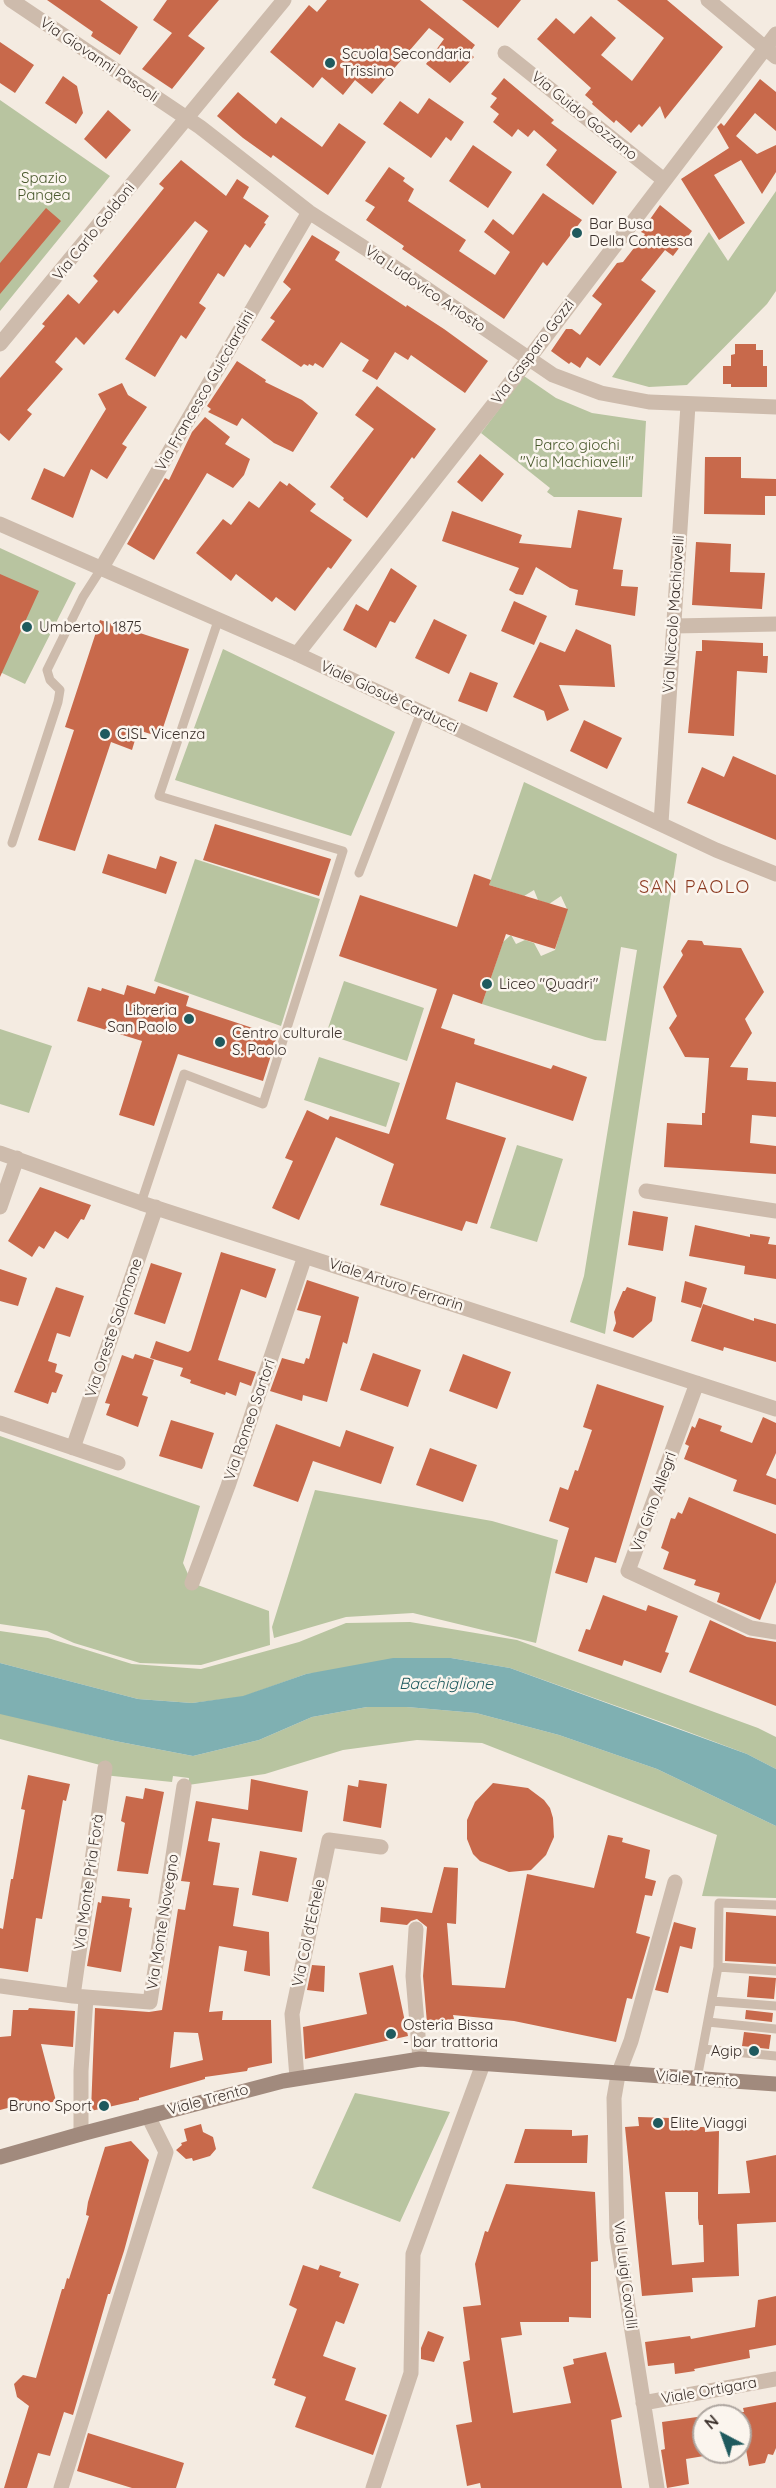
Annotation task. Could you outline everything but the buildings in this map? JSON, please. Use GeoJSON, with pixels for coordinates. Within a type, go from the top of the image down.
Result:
{"type":"FeatureCollection","features":[{"type":"Feature","properties":{"kind":"main road","name":"Viale Trento"},"geometry":{"type":"LineString","coordinates":[[0,2157],[148,2116],[297,2079],[420,2059],[618,2075],[776,2084]]}},
{"type":"Feature","properties":{"kind":"street","name":"Via Giovanni Pascoli"},"geometry":{"type":"LineString","coordinates":[[11,0],[187,118]]}},
{"type":"Feature","properties":{"kind":"street","name":"Via Carlo Goldoni"},"geometry":{"type":"LineString","coordinates":[[0,344],[284,0]]}},
{"type":"Feature","properties":{"kind":"street"},"geometry":{"type":"LineString","coordinates":[[708,0],[771,52]]}},
{"type":"Feature","properties":{"kind":"street","name":"Via Gasparo Gozzi"},"geometry":{"type":"LineString","coordinates":[[297,654],[528,359],[664,180],[771,52],[776,33]]}},
{"type":"Feature","properties":{"kind":"street","name":"Via Guido Gozzano"},"geometry":{"type":"LineString","coordinates":[[505,52],[664,180]]}},
{"type":"Feature","properties":{"kind":"street","name":"Via Ludovico Ariosto"},"geometry":{"type":"LineString","coordinates":[[187,118],[309,212],[553,375],[601,393],[649,402],[776,407]]}},
{"type":"Feature","properties":{"kind":"street","name":"Via Francesco Guicciardini"},"geometry":{"type":"LineString","coordinates":[[101,569],[309,212]]}},
{"type":"Feature","properties":{"kind":"street","name":"Via Niccolò Machiavelli"},"geometry":{"type":"LineString","coordinates":[[660,822],[688,405]]}},
{"type":"Feature","properties":{"kind":"street","name":"Viale Giosuè Carducci"},"geometry":{"type":"LineString","coordinates":[[0,524],[297,654],[716,850],[776,874]]}},
{"type":"Feature","properties":{"kind":"street"},"geometry":{"type":"LineString","coordinates":[[674,626],[776,624]]}},
{"type":"Feature","properties":{"kind":"street","name":"Viale Arturo Ferrarin"},"geometry":{"type":"LineString","coordinates":[[0,1153],[149,1205],[776,1409]]}},
{"type":"Feature","properties":{"kind":"street"},"geometry":{"type":"LineString","coordinates":[[0,1207],[17,1158]]}},
{"type":"Feature","properties":{"kind":"street"},"geometry":{"type":"LineString","coordinates":[[646,1191],[776,1211]]}},
{"type":"Feature","properties":{"kind":"street","name":"Via Oreste Salomone"},"geometry":{"type":"LineString","coordinates":[[73,1448],[149,1205]]}},
{"type":"Feature","properties":{"kind":"street","name":"Via Romeo Sartori"},"geometry":{"type":"LineString","coordinates":[[192,1584],[228,1486],[305,1256]]}},
{"type":"Feature","properties":{"kind":"street","name":"Via Gino Allegri"},"geometry":{"type":"LineString","coordinates":[[697,1383],[628,1571],[752,1628],[776,1632]]}},
{"type":"Feature","properties":{"kind":"street"},"geometry":{"type":"LineString","coordinates":[[0,1423],[118,1463]]}},
{"type":"Feature","properties":{"kind":"street","name":"Via Monte Pria Forà"},"geometry":{"type":"LineString","coordinates":[[79,1997],[105,1768]]}},
{"type":"Feature","properties":{"kind":"street","name":"Via Monte Novegno"},"geometry":{"type":"LineString","coordinates":[[79,1997],[150,2002],[184,1786]]}},
{"type":"Feature","properties":{"kind":"street","name":"Via Col d'Echele"},"geometry":{"type":"LineString","coordinates":[[297,2079],[292,2014],[329,1840],[381,1847]]}},
{"type":"Feature","properties":{"kind":"street"},"geometry":{"type":"LineString","coordinates":[[618,2075],[632,2041],[675,1882]]}},
{"type":"Feature","properties":{"kind":"street"},"geometry":{"type":"LineString","coordinates":[[416,1929],[413,1976],[420,2059]]}},
{"type":"Feature","properties":{"kind":"street"},"geometry":{"type":"LineString","coordinates":[[0,1986],[79,1997],[81,2134]]}},
{"type":"Feature","properties":{"kind":"street"},"geometry":{"type":"LineString","coordinates":[[373,2488],[411,2373],[413,2254],[483,2064]]}},
{"type":"Feature","properties":{"kind":"street","name":"Via Luigi Cavalli"},"geometry":{"type":"LineString","coordinates":[[618,2075],[614,2098],[617,2237],[657,2488]]}},
{"type":"Feature","properties":{"kind":"street"},"geometry":{"type":"LineString","coordinates":[[61,2488],[166,2152],[148,2116]]}},
{"type":"Feature","properties":{"kind":"street","name":"Viale Ortigara"},"geometry":{"type":"LineString","coordinates":[[643,2403],[776,2379]]}},
{"type":"Feature","properties":{"kind":"lane"},"geometry":{"type":"LineString","coordinates":[[12,843],[58,702],[60,690],[50,680],[47,670],[83,597],[101,569]]}},
{"type":"Feature","properties":{"kind":"lane"},"geometry":{"type":"LineString","coordinates":[[149,1205],[184,1074],[263,1104],[343,851],[159,796],[218,621]]}},
{"type":"Feature","properties":{"kind":"lane"},"geometry":{"type":"LineString","coordinates":[[359,873],[421,712]]}},
{"type":"Feature","properties":{"kind":"lane"},"geometry":{"type":"LineString","coordinates":[[697,2079],[718,1967],[719,1903],[776,1905]]}},
{"type":"Feature","properties":{"kind":"lane"},"geometry":{"type":"LineString","coordinates":[[718,1967],[776,1971]]}},
{"type":"Feature","properties":{"kind":"lane"},"geometry":{"type":"LineString","coordinates":[[712,2001],[776,2006]]}},
{"type":"Feature","properties":{"kind":"lane"},"geometry":{"type":"LineString","coordinates":[[708,2022],[776,2029]]}},
{"type":"Feature","properties":{"kind":"lane"},"geometry":{"type":"LineString","coordinates":[[703,2049],[776,2056]]}},
{"type":"Feature","properties":{"kind":"green space","name":"Spazio Pangea"},"geometry":{"type":"Polygon","coordinates":[[[0,100],[110,176],[0,311],[0,100]]]}},
{"type":"Feature","properties":{"kind":"green space"},"geometry":{"type":"Polygon","coordinates":[[[776,191],[776,291],[767,304],[687,385],[649,387],[612,377],[709,232],[728,261],[776,191]]]}},
{"type":"Feature","properties":{"kind":"green space","name":"Parco giochi \"Via Machiavelli\""},"geometry":{"type":"Polygon","coordinates":[[[524,376],[556,398],[592,413],[646,421],[642,497],[554,497],[547,492],[550,488],[481,433],[524,376]]]}},
{"type":"Feature","properties":{"kind":"green space","name":"Umberto I 1875"},"geometry":{"type":"Polygon","coordinates":[[[0,548],[76,583],[25,684],[0,672],[0,548]]]}},
{"type":"Feature","properties":{"kind":"green space"},"geometry":{"type":"Polygon","coordinates":[[[223,649],[395,732],[351,836],[175,780],[223,649]]]}},
{"type":"Feature","properties":{"kind":"green space"},"geometry":{"type":"Polygon","coordinates":[[[524,782],[677,854],[605,1334],[570,1322],[584,1276],[637,950],[621,947],[606,1041],[595,1040],[482,1004],[503,942],[511,935],[516,944],[525,940],[534,943],[541,956],[555,950],[567,909],[561,896],[549,904],[538,900],[534,890],[524,896],[489,885],[524,782]]]}},
{"type":"Feature","properties":{"kind":"green space"},"geometry":{"type":"Polygon","coordinates":[[[195,859],[320,899],[281,1026],[154,981],[195,859]]]}},
{"type":"Feature","properties":{"kind":"green space"},"geometry":{"type":"Polygon","coordinates":[[[344,981],[424,1008],[407,1061],[326,1034],[344,981]]]}},
{"type":"Feature","properties":{"kind":"green space"},"geometry":{"type":"Polygon","coordinates":[[[0,1029],[52,1046],[29,1113],[0,1104],[0,1029]]]}},
{"type":"Feature","properties":{"kind":"green space"},"geometry":{"type":"Polygon","coordinates":[[[319,1057],[400,1083],[386,1127],[304,1100],[319,1057]]]}},
{"type":"Feature","properties":{"kind":"green space"},"geometry":{"type":"Polygon","coordinates":[[[517,1145],[563,1159],[537,1242],[490,1228],[517,1145]]]}},
{"type":"Feature","properties":{"kind":"green space"},"geometry":{"type":"Polygon","coordinates":[[[0,1436],[200,1506],[183,1563],[192,1583],[269,1611],[270,1645],[201,1665],[140,1663],[74,1643],[47,1631],[0,1624],[0,1436]]]}},
{"type":"Feature","properties":{"kind":"green space"},"geometry":{"type":"Polygon","coordinates":[[[315,1490],[492,1521],[558,1540],[536,1643],[413,1613],[346,1617],[274,1638],[272,1627],[315,1490]]]}},
{"type":"Feature","properties":{"kind":"green space"},"geometry":{"type":"Polygon","coordinates":[[[410,1622],[517,1640],[758,1728],[776,1737],[776,1769],[747,1754],[510,1668],[451,1658],[306,1674],[242,1697],[192,1703],[138,1699],[0,1663],[0,1631],[48,1638],[132,1664],[201,1669],[299,1642],[346,1623],[410,1622]]]}},
{"type":"Feature","properties":{"kind":"green space"},"geometry":{"type":"Polygon","coordinates":[[[367,1707],[407,1707],[476,1713],[559,1735],[657,1769],[776,1826],[776,1898],[702,1896],[717,1835],[482,1743],[417,1740],[343,1750],[265,1774],[188,1785],[189,1778],[173,1776],[172,1782],[103,1775],[104,1766],[0,1739],[0,1713],[115,1741],[193,1756],[259,1740],[312,1717],[367,1707]]]}},
{"type":"Feature","properties":{"kind":"green space"},"geometry":{"type":"Polygon","coordinates":[[[355,2093],[450,2112],[400,2222],[312,2188],[355,2093]]]}},
{"type":"Feature","properties":{"kind":"water","name":"Bacchiglione"},"geometry":{"type":"Polygon","coordinates":[[[393,1658],[451,1658],[510,1668],[747,1754],[776,1769],[776,1826],[657,1769],[559,1735],[476,1713],[407,1707],[367,1707],[312,1717],[259,1740],[193,1756],[115,1741],[0,1714],[0,1663],[138,1699],[192,1703],[243,1696],[306,1674],[393,1658]]]}},
{"type":"Feature","properties":{"kind":"place","name":"Scuola Secondaria Trissino"},"geometry":{"type":"Point","coordinates":[330,63]}},
{"type":"Feature","properties":{"kind":"place","name":"Bar Busa Della Contessa"},"geometry":{"type":"Point","coordinates":[577,233]}},
{"type":"Feature","properties":{"kind":"place","name":"Umberto I 1875"},"geometry":{"type":"Point","coordinates":[27,627]}},
{"type":"Feature","properties":{"kind":"place","name":"CISL Vicenza"},"geometry":{"type":"Point","coordinates":[105,734]}},
{"type":"Feature","properties":{"kind":"place","name":"Liceo \"Quadri\""},"geometry":{"type":"Point","coordinates":[487,984]}},
{"type":"Feature","properties":{"kind":"place","name":"Libreria San Paolo"},"geometry":{"type":"Point","coordinates":[189,1019]}},
{"type":"Feature","properties":{"kind":"place","name":"Centro culturale S. Paolo"},"geometry":{"type":"Point","coordinates":[220,1042]}},
{"type":"Feature","properties":{"kind":"place","name":"Osteria Bissa - bar trattoria"},"geometry":{"type":"Point","coordinates":[391,2034]}},
{"type":"Feature","properties":{"kind":"place","name":"Agip"},"geometry":{"type":"Point","coordinates":[754,2051]}},
{"type":"Feature","properties":{"kind":"place","name":"Bruno Sport"},"geometry":{"type":"Point","coordinates":[104,2106]}},
{"type":"Feature","properties":{"kind":"place","name":"Elite Viaggi"},"geometry":{"type":"Point","coordinates":[658,2123]}},
{"type":"Feature","properties":{"kind":"district","name":"SAN PAOLO"},"geometry":{"type":"Point","coordinates":[695,888]}}]}
